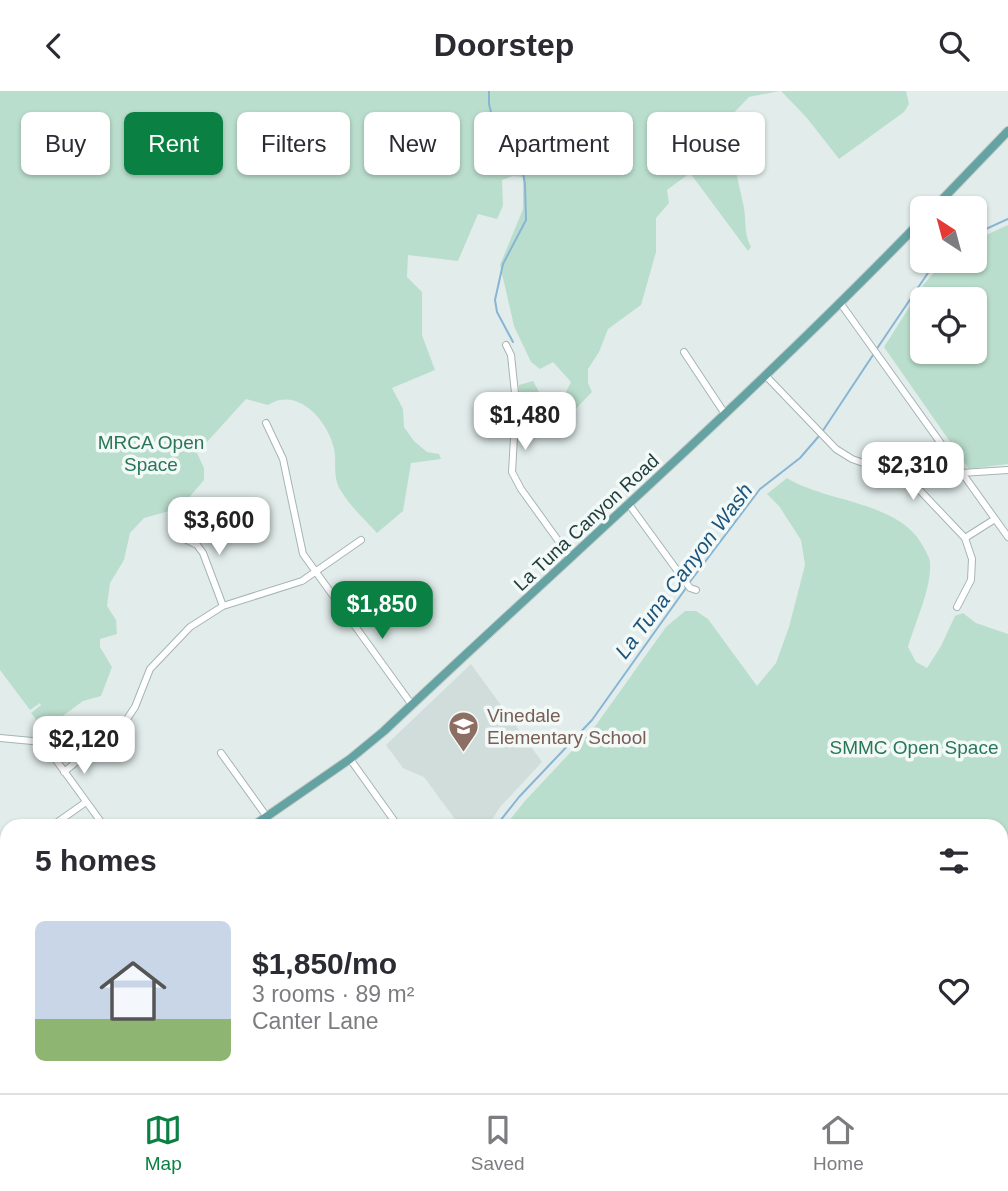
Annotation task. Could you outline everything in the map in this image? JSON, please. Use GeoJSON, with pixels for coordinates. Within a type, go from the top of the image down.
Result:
{"type":"FeatureCollection","features":[{"type":"Feature","properties":{"kind":"main road"},"geometry":{"type":"LineString","coordinates":[[946,196],[1008,131]]}},
{"type":"Feature","properties":{"kind":"main road","name":"La Tuna Canyon Road"},"geometry":{"type":"LineString","coordinates":[[264,819],[380,735],[766,376],[910,232]]}},
{"type":"Feature","properties":{"kind":"street"},"geometry":{"type":"LineString","coordinates":[[841,304],[1008,537]]}},
{"type":"Feature","properties":{"kind":"street"},"geometry":{"type":"LineString","coordinates":[[506,345],[511,355],[516,403],[512,472],[570,558]]}},
{"type":"Feature","properties":{"kind":"street"},"geometry":{"type":"LineString","coordinates":[[684,352],[725,414]]}},
{"type":"Feature","properties":{"kind":"street"},"geometry":{"type":"LineString","coordinates":[[766,376],[836,449],[852,459],[909,479],[965,538],[972,559],[971,580],[957,607]]}},
{"type":"Feature","properties":{"kind":"street"},"geometry":{"type":"LineString","coordinates":[[266,423],[283,459],[300,548],[412,705]]}},
{"type":"Feature","properties":{"kind":"street"},"geometry":{"type":"LineString","coordinates":[[961,473],[1008,470]]}},
{"type":"Feature","properties":{"kind":"street"},"geometry":{"type":"LineString","coordinates":[[628,503],[690,587]]}},
{"type":"Feature","properties":{"kind":"street"},"geometry":{"type":"LineString","coordinates":[[965,538],[995,519]]}},
{"type":"Feature","properties":{"kind":"street"},"geometry":{"type":"LineString","coordinates":[[181,537],[197,545],[202,552],[223,606]]}},
{"type":"Feature","properties":{"kind":"street"},"geometry":{"type":"LineString","coordinates":[[64,772],[124,722],[135,707],[148,671],[196,622],[223,606],[289,587],[361,540]]}},
{"type":"Feature","properties":{"kind":"street"},"geometry":{"type":"LineString","coordinates":[[0,737],[43,742],[99,819]]}},
{"type":"Feature","properties":{"kind":"street"},"geometry":{"type":"LineString","coordinates":[[221,753],[267,817]]}},
{"type":"Feature","properties":{"kind":"street"},"geometry":{"type":"LineString","coordinates":[[350,759],[393,819]]}},
{"type":"Feature","properties":{"kind":"street"},"geometry":{"type":"LineString","coordinates":[[62,819],[86,802]]}},
{"type":"Feature","properties":{"kind":"shaded area","name":"Vinedale Elementary School"},"geometry":{"type":"Polygon","coordinates":[[[471,664],[542,762],[500,807],[492,819],[455,819],[424,777],[403,768],[386,745],[471,664]]]}},
{"type":"Feature","properties":{"kind":"green space","name":"MRCA Open Space"},"geometry":{"type":"Polygon","coordinates":[[[0,91],[780,91],[749,97],[735,112],[647,112],[647,175],[687,175],[667,190],[669,203],[656,218],[656,252],[641,305],[608,329],[599,352],[588,369],[588,383],[592,392],[559,426],[559,431],[520,432],[519,385],[533,381],[549,410],[565,394],[571,382],[553,362],[540,369],[531,362],[514,326],[500,265],[523,209],[523,177],[513,176],[502,180],[503,206],[497,219],[478,214],[458,261],[408,255],[407,277],[422,292],[422,335],[435,370],[392,388],[403,409],[404,427],[414,441],[427,452],[439,454],[441,459],[411,463],[403,511],[377,533],[338,486],[331,438],[310,409],[290,400],[279,400],[268,405],[246,399],[197,453],[204,468],[204,480],[180,508],[144,518],[130,533],[124,560],[110,583],[107,606],[116,620],[117,634],[100,639],[100,647],[112,667],[101,696],[83,701],[52,724],[47,716],[38,722],[31,713],[40,703],[30,710],[0,670],[0,91]]]}},
{"type":"Feature","properties":{"kind":"green space"},"geometry":{"type":"Polygon","coordinates":[[[781,91],[906,91],[909,104],[904,112],[839,159],[807,118],[781,91]]]}},
{"type":"Feature","properties":{"kind":"green space"},"geometry":{"type":"Polygon","coordinates":[[[691,175],[737,175],[751,247],[748,251],[691,175]]]}},
{"type":"Feature","properties":{"kind":"green space"},"geometry":{"type":"Polygon","coordinates":[[[1008,225],[1008,464],[969,469],[884,347],[910,306],[910,364],[987,364],[987,287],[922,287],[934,273],[987,273],[987,235],[1008,225]]]}},
{"type":"Feature","properties":{"kind":"green space","name":"SMMC Open Space"},"geometry":{"type":"Polygon","coordinates":[[[787,478],[822,493],[881,512],[899,521],[913,533],[924,548],[930,563],[926,594],[908,647],[916,662],[927,668],[955,616],[963,613],[976,623],[1008,634],[1008,819],[511,819],[596,725],[666,627],[685,611],[696,611],[708,619],[757,686],[776,663],[789,627],[805,565],[801,540],[779,506],[767,494],[787,478]]]}},
{"type":"Feature","properties":{"kind":"water"},"geometry":{"type":"Polygon","coordinates":[[[57,740],[81,741],[84,745],[64,757],[55,745],[57,740]]]}},
{"type":"Feature","properties":{"kind":"waterway"},"geometry":{"type":"LineString","coordinates":[[489,91],[493,121],[506,147],[521,162],[525,184],[526,220],[503,264],[495,300],[497,312],[513,342]]}},
{"type":"Feature","properties":{"kind":"waterway","name":"La Tuna Canyon Wash"},"geometry":{"type":"LineString","coordinates":[[987,229],[1008,219]]}},
{"type":"Feature","properties":{"kind":"waterway","name":"La Tuna Canyon Wash"},"geometry":{"type":"LineString","coordinates":[[876,350],[928,273]]}},
{"type":"Feature","properties":{"kind":"waterway","name":"La Tuna Canyon Wash"},"geometry":{"type":"LineString","coordinates":[[822,432],[873,355]]}},
{"type":"Feature","properties":{"kind":"waterway","name":"La Tuna Canyon Wash"},"geometry":{"type":"LineString","coordinates":[[689,583],[760,489],[800,458],[819,436]]}},
{"type":"Feature","properties":{"kind":"waterway","name":"La Tuna Canyon Wash"},"geometry":{"type":"LineString","coordinates":[[502,819],[592,720],[686,588]]}},
{"type":"Feature","properties":{"kind":"place","name":"Vinedale Elementary School"},"geometry":{"type":"Point","coordinates":[464,753]}}]}
